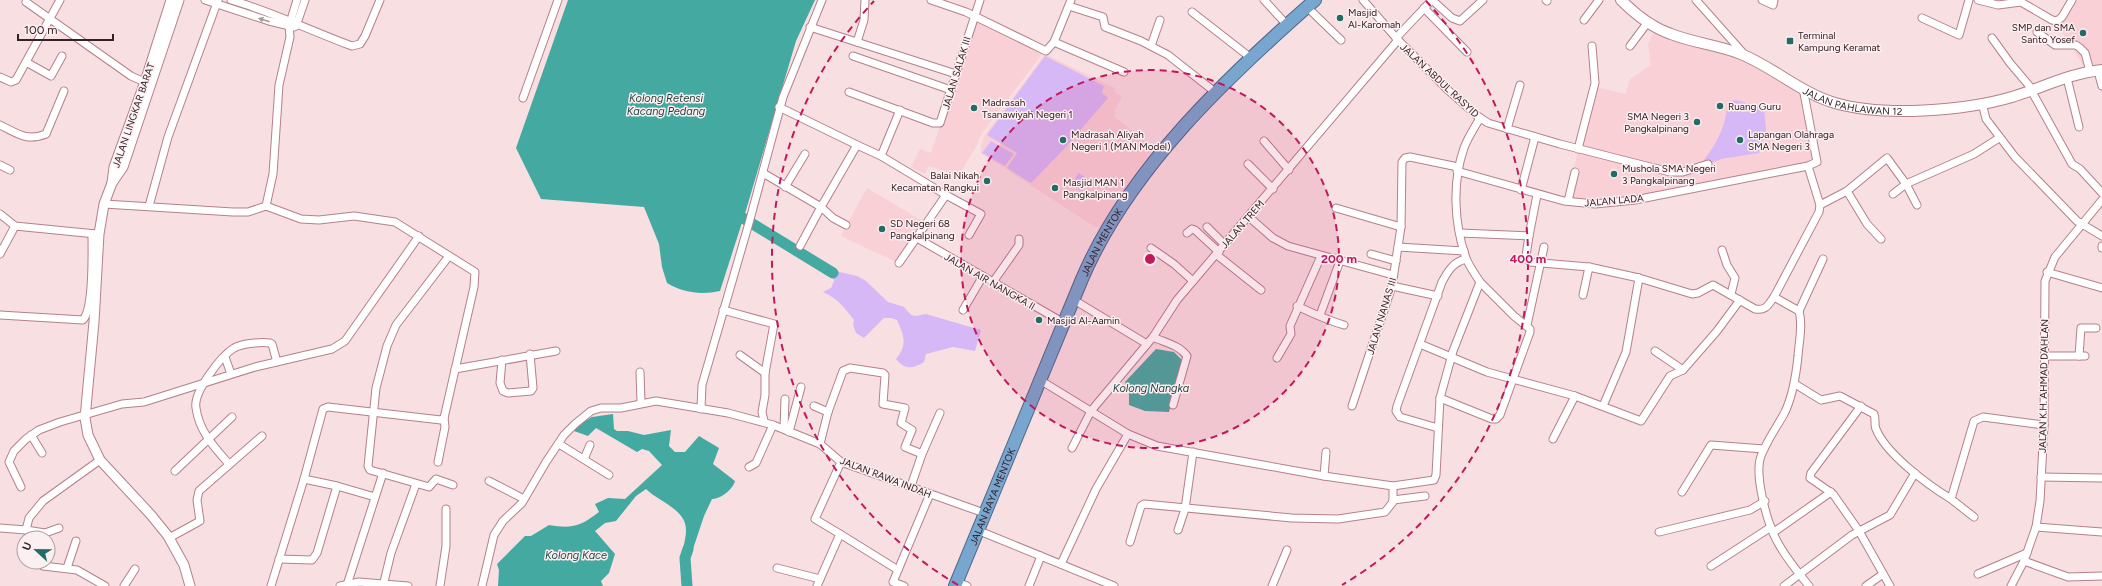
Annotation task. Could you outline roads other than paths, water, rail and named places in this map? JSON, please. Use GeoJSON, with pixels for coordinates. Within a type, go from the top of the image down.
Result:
{"type":"FeatureCollection","features":[{"type":"Feature","properties":{"kind":"highway","name":"JALAN MENTOK"},"geometry":{"type":"LineString","coordinates":[[1030,408],[1040,380],[1100,241],[1118,212],[1178,134],[1215,92],[1312,2]]}},
{"type":"Feature","properties":{"kind":"highway","name":"JALAN RAYA MENTOK"},"geometry":{"type":"LineString","coordinates":[[960,585],[977,530],[1030,408]]}},
{"type":"Feature","properties":{"kind":"main road","name":"JALAN PAHLAWAN 12"},"geometry":{"type":"LineString","coordinates":[[1622,0],[1648,22],[1669,34],[1716,46],[1745,56],[1803,88],[1836,103],[1895,111],[1982,103],[2014,96],[2067,78],[2097,71]]}},
{"type":"Feature","properties":{"kind":"street"},"geometry":{"type":"LineString","coordinates":[[0,77],[12,82],[16,80],[60,0]]}},
{"type":"Feature","properties":{"kind":"street","name":"JALAN LINGKAR BARAT"},"geometry":{"type":"LineString","coordinates":[[171,0],[123,167],[112,182],[95,234],[94,322],[89,360],[85,414],[88,436],[100,460],[151,515],[169,538],[184,565],[190,586]]}},
{"type":"Feature","properties":{"kind":"street","name":"JALAN LINGKAR BARAT"},"geometry":{"type":"LineString","coordinates":[[148,84],[179,0]]}},
{"type":"Feature","properties":{"kind":"street"},"geometry":{"type":"LineString","coordinates":[[205,0],[217,2],[294,26],[352,46],[360,44],[365,36],[380,0]]}},
{"type":"Feature","properties":{"kind":"street"},"geometry":{"type":"LineString","coordinates":[[230,0],[294,26]]}},
{"type":"Feature","properties":{"kind":"street"},"geometry":{"type":"LineString","coordinates":[[266,206],[273,174],[279,85],[294,26],[297,0]]}},
{"type":"Feature","properties":{"kind":"street"},"geometry":{"type":"LineString","coordinates":[[294,26],[306,0]]}},
{"type":"Feature","properties":{"kind":"street"},"geometry":{"type":"LineString","coordinates":[[522,98],[558,0]]}},
{"type":"Feature","properties":{"kind":"street"},"geometry":{"type":"LineString","coordinates":[[700,409],[702,385],[750,220],[780,107],[810,27],[822,0]]}},
{"type":"Feature","properties":{"kind":"street"},"geometry":{"type":"LineString","coordinates":[[857,42],[864,20],[865,0]]}},
{"type":"Feature","properties":{"kind":"street"},"geometry":{"type":"LineString","coordinates":[[931,0],[973,16],[1042,51],[1048,50],[1054,42],[1070,3],[1103,18],[1105,27],[1151,46],[1189,70],[1215,92]]}},
{"type":"Feature","properties":{"kind":"street","name":"JALAN SALAK III"},"geometry":{"type":"LineString","coordinates":[[849,92],[933,123],[940,123],[973,16],[980,0]]}},
{"type":"Feature","properties":{"kind":"street"},"geometry":{"type":"LineString","coordinates":[[1264,0],[1287,25]]}},
{"type":"Feature","properties":{"kind":"street","name":"JALAN ABDUL RASYID"},"geometry":{"type":"LineString","coordinates":[[1363,0],[1397,39],[1480,118],[1488,123],[1578,149]]}},
{"type":"Feature","properties":{"kind":"street"},"geometry":{"type":"LineString","coordinates":[[1432,0],[1452,18],[1460,21],[1483,0]]}},
{"type":"Feature","properties":{"kind":"street","name":"JALAN TREM"},"geometry":{"type":"LineString","coordinates":[[1072,448],[1091,411],[1153,337],[1177,300],[1193,280],[1273,189],[1397,39],[1432,0]]}},
{"type":"Feature","properties":{"kind":"street"},"geometry":{"type":"LineString","coordinates":[[1584,20],[1599,0]]}},
{"type":"Feature","properties":{"kind":"street"},"geometry":{"type":"LineString","coordinates":[[1707,0],[1699,3],[1745,56]]}},
{"type":"Feature","properties":{"kind":"street"},"geometry":{"type":"LineString","coordinates":[[1762,0],[1773,5],[1774,0]]}},
{"type":"Feature","properties":{"kind":"street"},"geometry":{"type":"LineString","coordinates":[[1922,18],[1959,35],[1969,0]]}},
{"type":"Feature","properties":{"kind":"street"},"geometry":{"type":"LineString","coordinates":[[1978,0],[1998,5],[2021,2],[2052,20],[2057,21],[2062,17],[2072,0]]}},
{"type":"Feature","properties":{"kind":"street"},"geometry":{"type":"LineString","coordinates":[[26,2],[50,17],[121,68],[148,84]]}},
{"type":"Feature","properties":{"kind":"street"},"geometry":{"type":"LineString","coordinates":[[149,206],[168,137],[217,2]]}},
{"type":"Feature","properties":{"kind":"street"},"geometry":{"type":"LineString","coordinates":[[1312,2],[1341,40]]}},
{"type":"Feature","properties":{"kind":"street"},"geometry":{"type":"LineString","coordinates":[[1424,8],[1467,52]]}},
{"type":"Feature","properties":{"kind":"street"},"geometry":{"type":"LineString","coordinates":[[1192,12],[1251,58]]}},
{"type":"Feature","properties":{"kind":"street"},"geometry":{"type":"LineString","coordinates":[[1151,46],[1160,20]]}},
{"type":"Feature","properties":{"kind":"street"},"geometry":{"type":"LineString","coordinates":[[1630,46],[1648,22]]}},
{"type":"Feature","properties":{"kind":"street"},"geometry":{"type":"LineString","coordinates":[[810,27],[956,74]]}},
{"type":"Feature","properties":{"kind":"street"},"geometry":{"type":"LineString","coordinates":[[2037,32],[2055,45],[2076,45],[2080,48],[2097,71],[2102,86]]}},
{"type":"Feature","properties":{"kind":"street"},"geometry":{"type":"LineString","coordinates":[[1992,38],[2032,90],[2072,164],[2080,169],[2102,193]]}},
{"type":"Feature","properties":{"kind":"street"},"geometry":{"type":"LineString","coordinates":[[1054,42],[1124,72]]}},
{"type":"Feature","properties":{"kind":"street"},"geometry":{"type":"LineString","coordinates":[[1592,46],[1595,83],[1578,149],[1670,172],[1683,172],[1708,164]]}},
{"type":"Feature","properties":{"kind":"street"},"geometry":{"type":"LineString","coordinates":[[26,62],[51,76],[62,56]]}},
{"type":"Feature","properties":{"kind":"street"},"geometry":{"type":"LineString","coordinates":[[853,56],[951,90]]}},
{"type":"Feature","properties":{"kind":"street"},"geometry":{"type":"LineString","coordinates":[[2067,78],[2078,127]]}},
{"type":"Feature","properties":{"kind":"street"},"geometry":{"type":"LineString","coordinates":[[1507,129],[1520,85]]}},
{"type":"Feature","properties":{"kind":"street"},"geometry":{"type":"LineString","coordinates":[[1537,195],[1526,258],[1530,262],[1589,267],[1639,278],[1692,294],[1698,293],[1713,285],[1755,309],[1760,310],[1766,308],[1774,297],[1819,212],[1820,205],[1808,166],[1817,162],[1803,88]]}},
{"type":"Feature","properties":{"kind":"street"},"geometry":{"type":"LineString","coordinates":[[0,125],[25,137],[35,137],[46,134],[64,91]]}},
{"type":"Feature","properties":{"kind":"street"},"geometry":{"type":"LineString","coordinates":[[1982,103],[1986,119],[1999,138],[2081,224],[2102,236]]}},
{"type":"Feature","properties":{"kind":"street"},"geometry":{"type":"LineString","coordinates":[[780,107],[881,156],[981,214],[969,235]]}},
{"type":"Feature","properties":{"kind":"street"},"geometry":{"type":"LineString","coordinates":[[881,156],[900,110]]}},
{"type":"Feature","properties":{"kind":"street"},"geometry":{"type":"LineString","coordinates":[[1440,398],[1494,420],[1500,415],[1531,331],[1480,282],[1466,259],[1464,251],[1456,205],[1458,169],[1464,146],[1480,118]]}},
{"type":"Feature","properties":{"kind":"street"},"geometry":{"type":"LineString","coordinates":[[1521,190],[1535,137]]}},
{"type":"Feature","properties":{"kind":"street"},"geometry":{"type":"LineString","coordinates":[[1893,194],[1906,184],[1974,154],[1999,138]]}},
{"type":"Feature","properties":{"kind":"street"},"geometry":{"type":"LineString","coordinates":[[1264,141],[1289,170]]}},
{"type":"Feature","properties":{"kind":"street"},"geometry":{"type":"LineString","coordinates":[[800,246],[857,145]]}},
{"type":"Feature","properties":{"kind":"street"},"geometry":{"type":"LineString","coordinates":[[785,187],[805,154]]}},
{"type":"Feature","properties":{"kind":"street","name":"JALAN NANAS III"},"geometry":{"type":"LineString","coordinates":[[1352,406],[1392,286],[1401,227],[1401,167],[1403,160],[1407,158],[1414,158],[1458,169]]}},
{"type":"Feature","properties":{"kind":"street"},"geometry":{"type":"LineString","coordinates":[[1820,205],[1847,191],[1886,158],[1906,184],[1917,205]]}},
{"type":"Feature","properties":{"kind":"street"},"geometry":{"type":"LineString","coordinates":[[1248,164],[1273,189]]}},
{"type":"Feature","properties":{"kind":"street"},"geometry":{"type":"LineString","coordinates":[[0,165],[10,170]]}},
{"type":"Feature","properties":{"kind":"street","name":"JALAN LADA"},"geometry":{"type":"LineString","coordinates":[[1458,169],[1537,195],[1595,204],[1635,200],[1808,166]]}},
{"type":"Feature","properties":{"kind":"street"},"geometry":{"type":"LineString","coordinates":[[1568,201],[1575,172]]}},
{"type":"Feature","properties":{"kind":"street"},"geometry":{"type":"LineString","coordinates":[[763,173],[821,207],[833,218],[846,225]]}},
{"type":"Feature","properties":{"kind":"street"},"geometry":{"type":"LineString","coordinates":[[1847,191],[1867,224],[1881,239]]}},
{"type":"Feature","properties":{"kind":"street"},"geometry":{"type":"LineString","coordinates":[[899,263],[946,195]]}},
{"type":"Feature","properties":{"kind":"street","name":"JALAN K.H. AHMAD DAHLAN"},"geometry":{"type":"LineString","coordinates":[[2011,586],[2024,561],[2036,527],[2040,501],[2044,425],[2044,298],[2047,272],[2055,256],[2102,200]]}},
{"type":"Feature","properties":{"kind":"street"},"geometry":{"type":"LineString","coordinates":[[104,204],[233,212],[248,212],[266,206],[301,219],[319,220],[354,216],[386,220],[404,226],[448,256],[472,270],[476,276],[444,418],[445,427],[438,462]]}},
{"type":"Feature","properties":{"kind":"street"},"geometry":{"type":"LineString","coordinates":[[1336,208],[1401,227]]}},
{"type":"Feature","properties":{"kind":"street"},"geometry":{"type":"LineString","coordinates":[[0,214],[15,226],[95,234],[90,296],[87,315],[83,320],[0,314]]}},
{"type":"Feature","properties":{"kind":"street"},"geometry":{"type":"LineString","coordinates":[[1249,217],[1284,245],[1393,275]]}},
{"type":"Feature","properties":{"kind":"street"},"geometry":{"type":"LineString","coordinates":[[0,252],[15,226]]}},
{"type":"Feature","properties":{"kind":"street"},"geometry":{"type":"LineString","coordinates":[[1207,227],[1225,245]]}},
{"type":"Feature","properties":{"kind":"street"},"geometry":{"type":"LineString","coordinates":[[1187,234],[1192,229],[1195,230],[1218,253],[1261,290]]}},
{"type":"Feature","properties":{"kind":"street"},"geometry":{"type":"LineString","coordinates":[[1460,233],[1529,236]]}},
{"type":"Feature","properties":{"kind":"street"},"geometry":{"type":"LineString","coordinates":[[21,487],[10,468],[10,462],[14,451],[31,435],[46,427],[85,414],[126,403],[144,402],[231,374],[332,349],[345,341],[419,236]]}},
{"type":"Feature","properties":{"kind":"street","name":"JALAN AIR NANGKA II"},"geometry":{"type":"LineString","coordinates":[[917,238],[1064,323]]}},
{"type":"Feature","properties":{"kind":"street"},"geometry":{"type":"LineString","coordinates":[[993,282],[1019,245],[1019,239]]}},
{"type":"Feature","properties":{"kind":"street"},"geometry":{"type":"LineString","coordinates":[[1398,247],[1464,251]]}},
{"type":"Feature","properties":{"kind":"street"},"geometry":{"type":"LineString","coordinates":[[1526,325],[1544,247]]}},
{"type":"Feature","properties":{"kind":"street"},"geometry":{"type":"LineString","coordinates":[[1151,248],[1174,264],[1193,280]]}},
{"type":"Feature","properties":{"kind":"street"},"geometry":{"type":"LineString","coordinates":[[1722,250],[1727,265],[1735,278],[1731,294]]}},
{"type":"Feature","properties":{"kind":"street"},"geometry":{"type":"LineString","coordinates":[[1371,254],[1396,261]]}},
{"type":"Feature","properties":{"kind":"street"},"geometry":{"type":"LineString","coordinates":[[448,256],[396,325],[380,366],[373,412],[368,466],[370,470],[416,484],[430,487],[436,479],[453,486]]}},
{"type":"Feature","properties":{"kind":"street"},"geometry":{"type":"LineString","coordinates":[[1277,358],[1291,334],[1290,326],[1297,306],[1321,256]]}},
{"type":"Feature","properties":{"kind":"street"},"geometry":{"type":"LineString","coordinates":[[1438,428],[1400,417],[1396,411],[1442,282],[1458,261],[1466,259]]}},
{"type":"Feature","properties":{"kind":"street"},"geometry":{"type":"LineString","coordinates":[[1809,586],[1777,541],[1772,530],[1759,472],[1759,465],[1764,448],[1785,412],[1795,384],[1799,341],[1799,311],[1823,259]]}},
{"type":"Feature","properties":{"kind":"street"},"geometry":{"type":"LineString","coordinates":[[1320,315],[1340,261]]}},
{"type":"Feature","properties":{"kind":"street"},"geometry":{"type":"LineString","coordinates":[[1583,296],[1589,267]]}},
{"type":"Feature","properties":{"kind":"street"},"geometry":{"type":"LineString","coordinates":[[2047,272],[2102,288]]}},
{"type":"Feature","properties":{"kind":"street"},"geometry":{"type":"LineString","coordinates":[[963,310],[983,276]]}},
{"type":"Feature","properties":{"kind":"street"},"geometry":{"type":"LineString","coordinates":[[1603,406],[1626,352],[1639,278]]}},
{"type":"Feature","properties":{"kind":"street"},"geometry":{"type":"LineString","coordinates":[[1040,380],[1128,434],[1157,446],[1324,476],[1393,486],[1434,480],[1440,398],[1451,358],[1480,282]]}},
{"type":"Feature","properties":{"kind":"street"},"geometry":{"type":"LineString","coordinates":[[1392,286],[1438,296]]}},
{"type":"Feature","properties":{"kind":"street"},"geometry":{"type":"LineString","coordinates":[[1774,297],[1799,311]]}},
{"type":"Feature","properties":{"kind":"street"},"geometry":{"type":"LineString","coordinates":[[1074,300],[1147,344]]}},
{"type":"Feature","properties":{"kind":"street"},"geometry":{"type":"LineString","coordinates":[[1420,344],[1451,358],[1513,380],[1575,396],[1641,421],[1670,376],[1683,370],[1740,300]]}},
{"type":"Feature","properties":{"kind":"street"},"geometry":{"type":"LineString","coordinates":[[1297,306],[1320,315],[1323,319],[1344,325]]}},
{"type":"Feature","properties":{"kind":"street"},"geometry":{"type":"LineString","coordinates":[[723,310],[774,324],[765,373],[765,395],[762,412],[764,421]]}},
{"type":"Feature","properties":{"kind":"street"},"geometry":{"type":"LineString","coordinates":[[2045,356],[2082,356],[2081,328],[2096,328]]}},
{"type":"Feature","properties":{"kind":"street"},"geometry":{"type":"LineString","coordinates":[[1153,337],[1177,346],[1187,356],[1173,405]]}},
{"type":"Feature","properties":{"kind":"street"},"geometry":{"type":"LineString","coordinates":[[230,464],[208,440],[196,408],[197,394],[225,357],[235,348],[270,343],[272,344],[277,362]]}},
{"type":"Feature","properties":{"kind":"street"},"geometry":{"type":"LineString","coordinates":[[455,369],[530,354],[556,351]]}},
{"type":"Feature","properties":{"kind":"street"},"geometry":{"type":"LineString","coordinates":[[1655,351],[1683,370]]}},
{"type":"Feature","properties":{"kind":"street"},"geometry":{"type":"LineString","coordinates":[[502,360],[500,383],[503,391],[508,393],[531,391],[533,388],[530,354]]}},
{"type":"Feature","properties":{"kind":"street"},"geometry":{"type":"LineString","coordinates":[[740,355],[765,373]]}},
{"type":"Feature","properties":{"kind":"street"},"geometry":{"type":"LineString","coordinates":[[225,357],[231,374]]}},
{"type":"Feature","properties":{"kind":"street"},"geometry":{"type":"LineString","coordinates":[[820,444],[828,412],[846,368],[883,373],[885,375],[882,404],[904,408],[902,424],[912,430],[905,447],[922,454]]}},
{"type":"Feature","properties":{"kind":"street"},"geometry":{"type":"LineString","coordinates":[[640,372],[641,403]]}},
{"type":"Feature","properties":{"kind":"street"},"geometry":{"type":"LineString","coordinates":[[1795,384],[1821,400],[1840,396],[1874,414],[1876,431],[1892,451],[1915,473],[1974,517]]}},
{"type":"Feature","properties":{"kind":"street"},"geometry":{"type":"LineString","coordinates":[[786,431],[801,387]]}},
{"type":"Feature","properties":{"kind":"street"},"geometry":{"type":"LineString","coordinates":[[1553,439],[1575,396]]}},
{"type":"Feature","properties":{"kind":"street"},"geometry":{"type":"LineString","coordinates":[[785,399],[786,431]]}},
{"type":"Feature","properties":{"kind":"street","name":"JALAN RAWA INDAH"},"geometry":{"type":"LineString","coordinates":[[558,444],[568,430],[588,413],[601,408],[628,406],[656,401],[728,413],[764,421],[820,444],[841,462],[984,513]]}},
{"type":"Feature","properties":{"kind":"street"},"geometry":{"type":"LineString","coordinates":[[814,406],[828,412]]}},
{"type":"Feature","properties":{"kind":"street"},"geometry":{"type":"LineString","coordinates":[[1861,406],[1811,473],[1812,480],[1831,492],[1859,531],[1890,586]]}},
{"type":"Feature","properties":{"kind":"street"},"geometry":{"type":"LineString","coordinates":[[271,586],[304,479],[323,409],[328,408],[373,412],[441,420],[444,418]]}},
{"type":"Feature","properties":{"kind":"street"},"geometry":{"type":"LineString","coordinates":[[911,486],[922,454],[940,413]]}},
{"type":"Feature","properties":{"kind":"street"},"geometry":{"type":"LineString","coordinates":[[175,471],[232,417]]}},
{"type":"Feature","properties":{"kind":"street"},"geometry":{"type":"LineString","coordinates":[[1951,499],[1974,421],[1983,417],[2044,425]]}},
{"type":"Feature","properties":{"kind":"street"},"geometry":{"type":"LineString","coordinates":[[749,467],[756,463],[773,425]]}},
{"type":"Feature","properties":{"kind":"street"},"geometry":{"type":"LineString","coordinates":[[1061,564],[1096,489],[1128,434]]}},
{"type":"Feature","properties":{"kind":"street"},"geometry":{"type":"LineString","coordinates":[[31,435],[42,453]]}},
{"type":"Feature","properties":{"kind":"street"},"geometry":{"type":"LineString","coordinates":[[169,538],[200,521],[197,500],[199,491],[262,436]]}},
{"type":"Feature","properties":{"kind":"street"},"geometry":{"type":"LineString","coordinates":[[482,586],[494,535],[500,524],[524,499],[558,444],[610,475]]}},
{"type":"Feature","properties":{"kind":"street"},"geometry":{"type":"LineString","coordinates":[[584,459],[590,445]]}},
{"type":"Feature","properties":{"kind":"street"},"geometry":{"type":"LineString","coordinates":[[1682,492],[1711,445],[1764,448]]}},
{"type":"Feature","properties":{"kind":"street"},"geometry":{"type":"LineString","coordinates":[[1178,530],[1186,509],[1193,452]]}},
{"type":"Feature","properties":{"kind":"street"},"geometry":{"type":"LineString","coordinates":[[1324,476],[1326,452]]}},
{"type":"Feature","properties":{"kind":"street"},"geometry":{"type":"LineString","coordinates":[[0,528],[26,530],[29,518],[43,501],[100,460]]}},
{"type":"Feature","properties":{"kind":"street"},"geometry":{"type":"LineString","coordinates":[[841,462],[815,519],[898,570]]}},
{"type":"Feature","properties":{"kind":"street"},"geometry":{"type":"LineString","coordinates":[[383,473],[344,585],[358,584],[408,586]]}},
{"type":"Feature","properties":{"kind":"street"},"geometry":{"type":"LineString","coordinates":[[1784,586],[1859,531],[1890,515],[1915,473]]}},
{"type":"Feature","properties":{"kind":"street"},"geometry":{"type":"LineString","coordinates":[[2041,477],[2102,478]]}},
{"type":"Feature","properties":{"kind":"street"},"geometry":{"type":"LineString","coordinates":[[304,479],[337,486],[375,497]]}},
{"type":"Feature","properties":{"kind":"street"},"geometry":{"type":"LineString","coordinates":[[489,481],[524,499]]}},
{"type":"Feature","properties":{"kind":"street"},"geometry":{"type":"LineString","coordinates":[[383,585],[416,484]]}},
{"type":"Feature","properties":{"kind":"street"},"geometry":{"type":"LineString","coordinates":[[279,559],[307,560],[315,557],[337,486]]}},
{"type":"Feature","properties":{"kind":"street"},"geometry":{"type":"LineString","coordinates":[[1130,542],[1142,504],[1292,518],[1338,519],[1385,512],[1390,508],[1393,500],[1393,486]]}},
{"type":"Feature","properties":{"kind":"street"},"geometry":{"type":"LineString","coordinates":[[1711,566],[1772,530],[1831,492]]}},
{"type":"Feature","properties":{"kind":"street"},"geometry":{"type":"LineString","coordinates":[[904,586],[892,584],[930,494]]}},
{"type":"Feature","properties":{"kind":"street"},"geometry":{"type":"LineString","coordinates":[[1393,500],[1425,496]]}},
{"type":"Feature","properties":{"kind":"street"},"geometry":{"type":"LineString","coordinates":[[1659,532],[1750,510],[1765,501]]}},
{"type":"Feature","properties":{"kind":"street"},"geometry":{"type":"LineString","coordinates":[[440,586],[446,546],[446,509]]}},
{"type":"Feature","properties":{"kind":"street"},"geometry":{"type":"LineString","coordinates":[[2036,527],[2102,532]]}},
{"type":"Feature","properties":{"kind":"street"},"geometry":{"type":"LineString","coordinates":[[977,530],[1114,586]]}},
{"type":"Feature","properties":{"kind":"street"},"geometry":{"type":"LineString","coordinates":[[817,586],[840,534]]}},
{"type":"Feature","properties":{"kind":"street"},"geometry":{"type":"LineString","coordinates":[[67,568],[76,540]]}},
{"type":"Feature","properties":{"kind":"street"},"geometry":{"type":"LineString","coordinates":[[1272,586],[1287,550]]}},
{"type":"Feature","properties":{"kind":"street"},"geometry":{"type":"LineString","coordinates":[[1978,574],[2027,553]]}},
{"type":"Feature","properties":{"kind":"street"},"geometry":{"type":"LineString","coordinates":[[1029,586],[1041,556]]}},
{"type":"Feature","properties":{"kind":"street"},"geometry":{"type":"LineString","coordinates":[[2024,561],[2068,577],[2102,576]]}},
{"type":"Feature","properties":{"kind":"street"},"geometry":{"type":"LineString","coordinates":[[56,567],[67,568],[87,575],[105,586]]}},
{"type":"Feature","properties":{"kind":"street"},"geometry":{"type":"LineString","coordinates":[[777,568],[820,579]]}},
{"type":"Feature","properties":{"kind":"street"},"geometry":{"type":"LineString","coordinates":[[124,586],[135,569]]}},
{"type":"Feature","properties":{"kind":"street"},"geometry":{"type":"LineString","coordinates":[[1866,586],[1883,574]]}},
{"type":"Feature","properties":{"kind":"water","name":"Kolong Retensi Kacang Pedang"},"geometry":{"type":"Polygon","coordinates":[[[568,0],[815,0],[796,41],[746,210],[720,291],[699,293],[686,291],[667,283],[662,267],[659,244],[644,207],[541,199],[516,148],[568,0]]]}},
{"type":"Feature","properties":{"kind":"water","name":"Kolong Nangka"},"geometry":{"type":"Polygon","coordinates":[[[1156,349],[1174,352],[1183,361],[1169,412],[1145,411],[1129,405],[1129,392],[1125,382],[1156,349]]]}},
{"type":"Feature","properties":{"kind":"water","name":"Kolong Kace"},"geometry":{"type":"Polygon","coordinates":[[[613,414],[614,429],[617,431],[628,431],[644,435],[671,430],[669,446],[675,452],[685,452],[699,436],[719,448],[713,464],[735,481],[726,493],[712,499],[704,516],[689,561],[681,564],[686,530],[682,517],[671,506],[651,494],[646,489],[636,496],[616,521],[605,523],[595,531],[615,554],[609,573],[601,581],[603,586],[498,586],[499,570],[497,564],[525,536],[531,536],[549,525],[564,527],[576,525],[587,520],[599,512],[595,504],[608,498],[625,499],[662,465],[649,451],[642,449],[637,452],[596,428],[588,436],[574,431],[573,428],[592,417],[613,414]]]}},
{"type":"Feature","properties":{"kind":"waterway"},"geometry":{"type":"LineString","coordinates":[[743,218],[833,273]]}},
{"type":"Feature","properties":{"kind":"waterway"},"geometry":{"type":"LineString","coordinates":[[687,586],[685,558],[688,549]]}},
{"type":"Feature","properties":{"kind":"place","name":"Masjid Al-Karomah"},"geometry":{"type":"Point","coordinates":[1340,18]}},
{"type":"Feature","properties":{"kind":"place","name":"SMP dan SMA Santo Yosef"},"geometry":{"type":"Point","coordinates":[2083,33]}},
{"type":"Feature","properties":{"kind":"place","name":"Terminal Kampung Keramat"},"geometry":{"type":"Point","coordinates":[1790,41]}},
{"type":"Feature","properties":{"kind":"place","name":"Ruang Guru"},"geometry":{"type":"Point","coordinates":[1720,106]}},
{"type":"Feature","properties":{"kind":"place","name":"Madrasah Tsanawiyah Negeri 1"},"geometry":{"type":"Point","coordinates":[974,108]}},
{"type":"Feature","properties":{"kind":"place","name":"SMA Negeri 3 Pangkalpinang"},"geometry":{"type":"Point","coordinates":[1697,122]}},
{"type":"Feature","properties":{"kind":"place","name":"Madrasah Aliyah Negeri 1 (MAN Model)"},"geometry":{"type":"Point","coordinates":[1063,140]}},
{"type":"Feature","properties":{"kind":"place","name":"Lapangan Olahraga SMA Negeri 3"},"geometry":{"type":"Point","coordinates":[1740,140]}},
{"type":"Feature","properties":{"kind":"place","name":"Mushola SMA Negeri 3 Pangkalpinang"},"geometry":{"type":"Point","coordinates":[1614,174]}},
{"type":"Feature","properties":{"kind":"place","name":"Balai Nikah Kecamatan Rangkui"},"geometry":{"type":"Point","coordinates":[987,181]}},
{"type":"Feature","properties":{"kind":"place","name":"Masjid MAN 1 Pangkalpinang"},"geometry":{"type":"Point","coordinates":[1055,188]}},
{"type":"Feature","properties":{"kind":"place","name":"SD Negeri 68 Pangkalpinang"},"geometry":{"type":"Point","coordinates":[882,229]}},
{"type":"Feature","properties":{"kind":"place","name":"Masjid Al-Aamin"},"geometry":{"type":"Point","coordinates":[1039,320]}}]}
